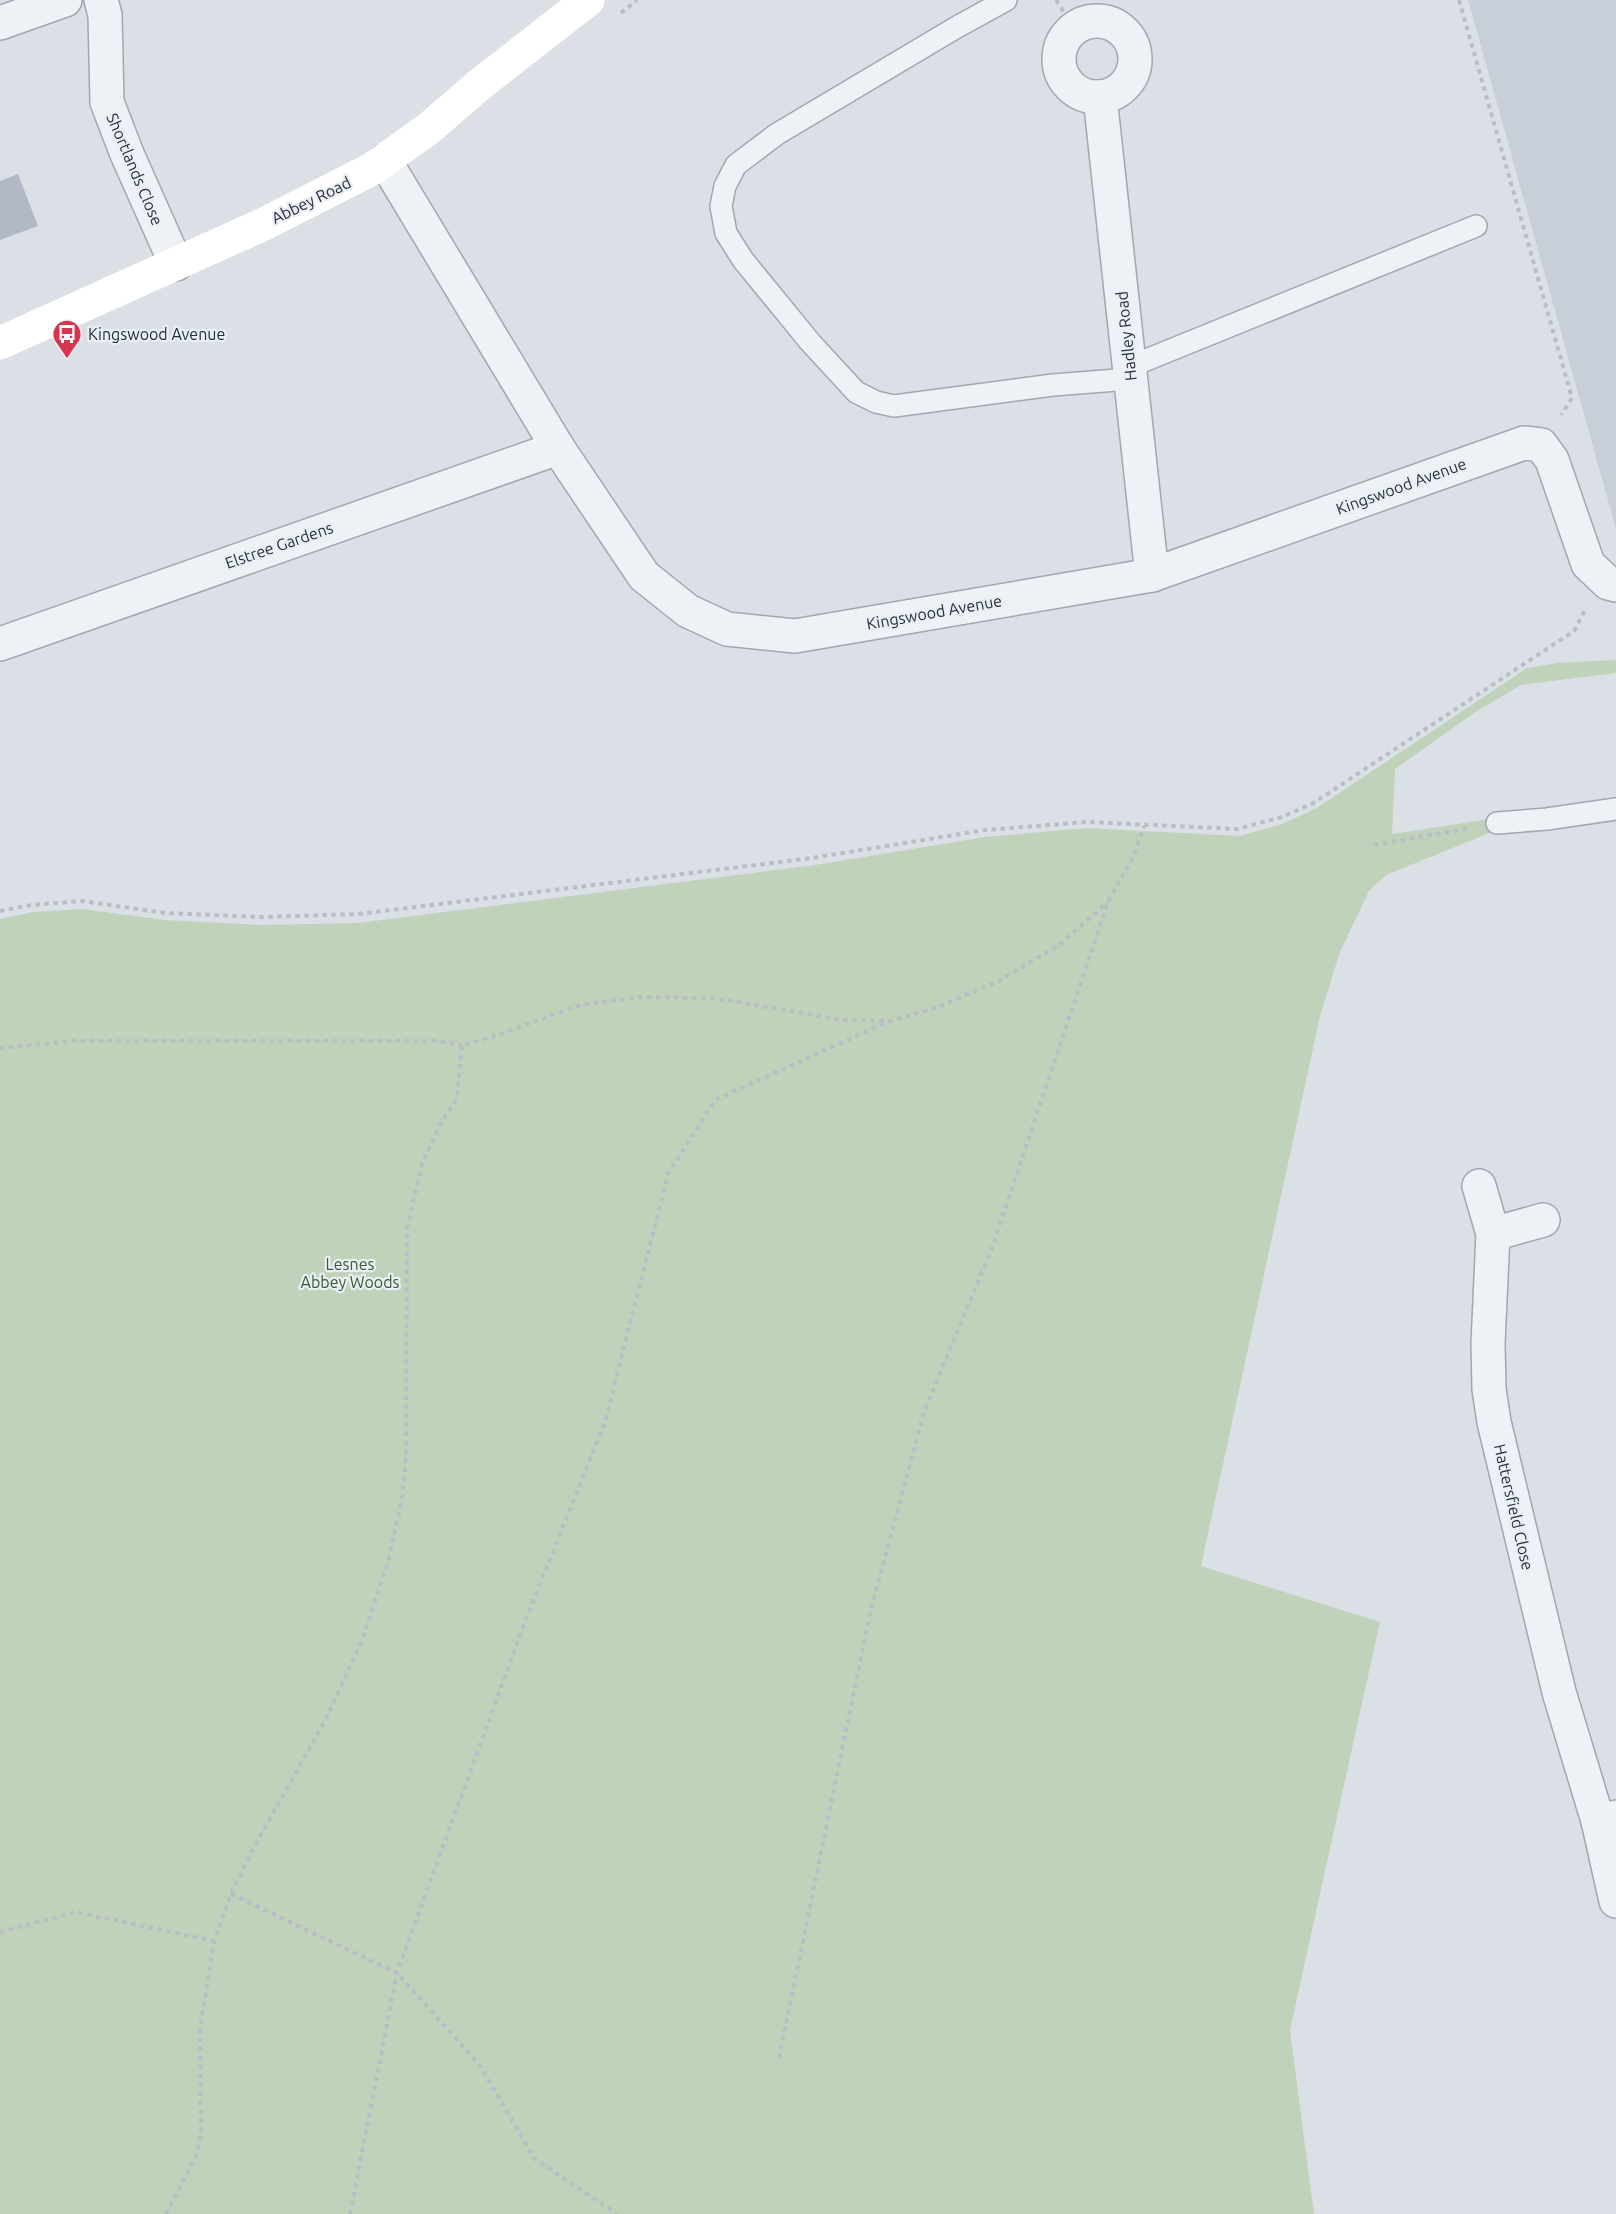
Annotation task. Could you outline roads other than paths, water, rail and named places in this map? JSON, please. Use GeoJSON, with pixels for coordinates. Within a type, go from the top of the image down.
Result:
{"type":"FeatureCollection","features":[{"type":"Feature","properties":{"kind":"main road","name":"Abbey Road"},"geometry":{"type":"LineString","coordinates":[[0,343],[334,190],[385,161],[588,0]]}},
{"type":"Feature","properties":{"kind":"street"},"geometry":{"type":"LineString","coordinates":[[0,23],[65,0]]}},
{"type":"Feature","properties":{"kind":"street","name":"Shortlands Close"},"geometry":{"type":"LineString","coordinates":[[101,0],[105,15],[107,102],[127,154],[176,264]]}},
{"type":"Feature","properties":{"kind":"street"},"geometry":{"type":"LineString","coordinates":[[1096,21],[1119,28],[1133,46],[1135,58],[1134,69],[1129,80],[1121,89],[1100,97],[1089,96],[1072,88],[1061,72],[1059,62],[1062,43],[1075,29],[1085,23],[1096,21]]}},
{"type":"Feature","properties":{"kind":"street","name":"Hadley Road"},"geometry":{"type":"LineString","coordinates":[[1100,97],[1152,575]]}},
{"type":"Feature","properties":{"kind":"street","name":"Kingswood Avenue"},"geometry":{"type":"LineString","coordinates":[[385,161],[558,448],[644,576],[688,611],[727,629],[795,636],[1152,575],[1524,442],[1541,445],[1552,460],[1588,564],[1609,581]]}},
{"type":"Feature","properties":{"kind":"street","name":"Elstree Gardens"},"geometry":{"type":"LineString","coordinates":[[0,644],[558,448]]}},
{"type":"Feature","properties":{"kind":"street","name":"Hattersfield Close"},"geometry":{"type":"LineString","coordinates":[[1479,1186],[1493,1234],[1488,1344],[1494,1422],[1559,1692],[1607,1819],[1616,1901]]}},
{"type":"Feature","properties":{"kind":"street"},"geometry":{"type":"LineString","coordinates":[[1493,1234],[1543,1220]]}},
{"type":"Feature","properties":{"kind":"lane"},"geometry":{"type":"LineString","coordinates":[[1006,0],[777,134],[736,165],[725,186],[721,206],[726,233],[743,260],[810,342],[856,392],[876,402],[894,405],[1130,373],[1476,226]]}},
{"type":"Feature","properties":{"kind":"lane"},"geometry":{"type":"LineString","coordinates":[[1497,823],[1547,819],[1616,809]]}},
{"type":"Feature","properties":{"kind":"place","name":"Kingswood Avenue"},"geometry":{"type":"Point","coordinates":[67,360]}},
{"type":"Feature","properties":{"kind":"park label","name":"Lesnes Abbey Woods"},"geometry":{"type":"Point","coordinates":[350,1273]}}]}
